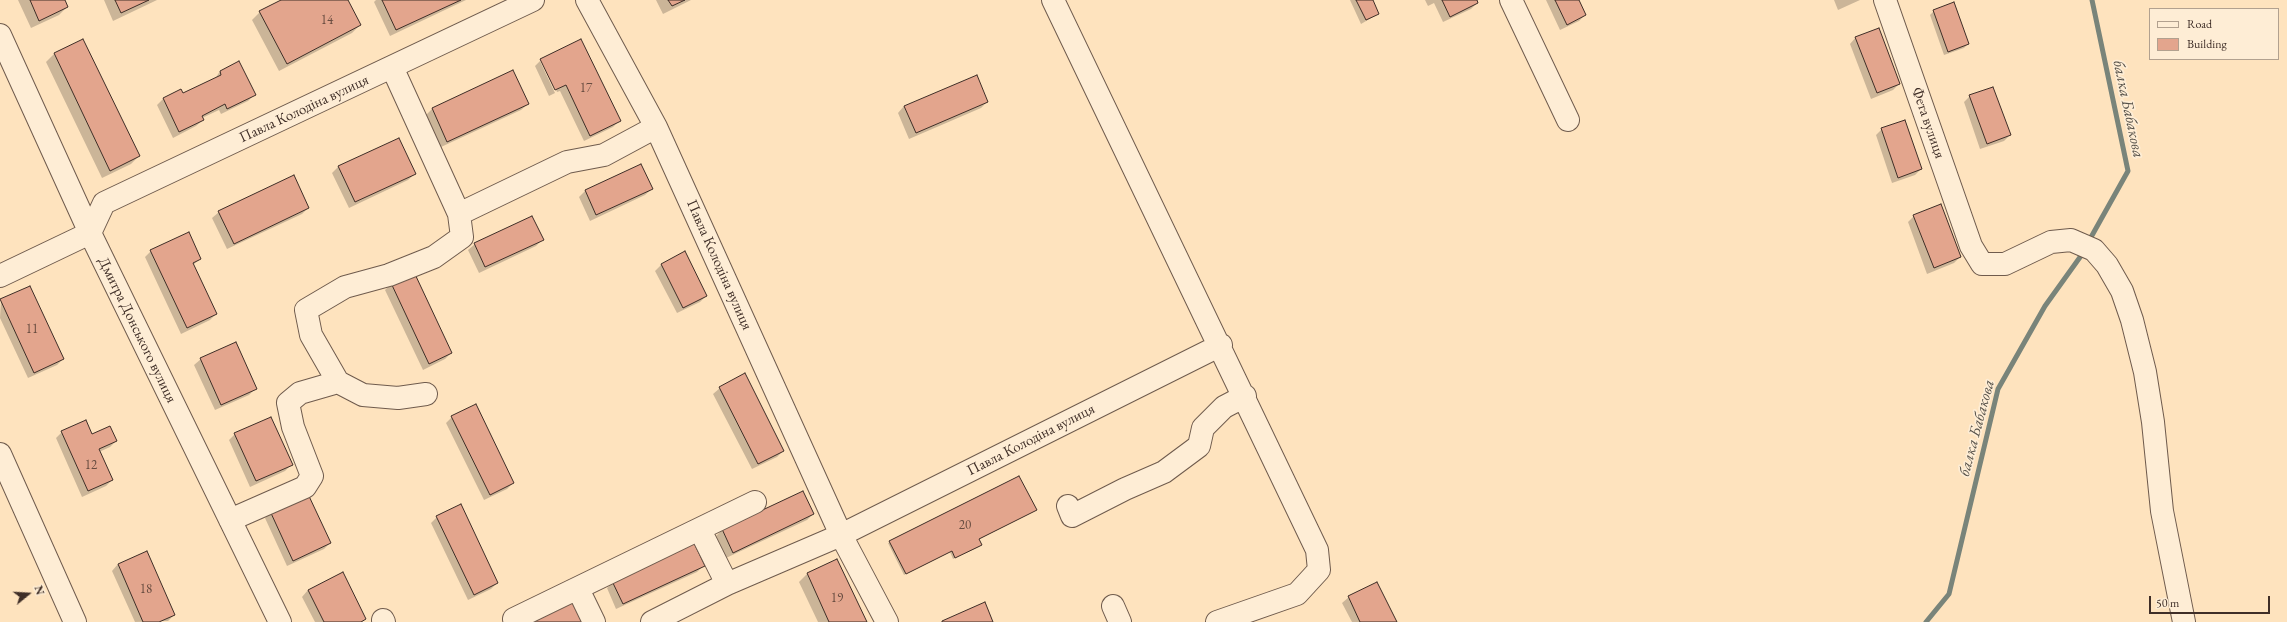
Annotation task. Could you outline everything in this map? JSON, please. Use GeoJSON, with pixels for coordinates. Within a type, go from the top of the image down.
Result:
{"type":"FeatureCollection","features":[{"type":"Feature","properties":{"kind":"street","name":"Павла Колодіна вулиця"},"geometry":{"type":"LineString","coordinates":[[90,233],[104,203],[533,0]]}},
{"type":"Feature","properties":{"kind":"street","name":"Павла Колодіна вулиця"},"geometry":{"type":"LineString","coordinates":[[587,0],[656,127],[841,535]]}},
{"type":"Feature","properties":{"kind":"street"},"geometry":{"type":"LineString","coordinates":[[1054,0],[1221,345],[1317,550],[1319,570],[1297,594],[1217,622]]}},
{"type":"Feature","properties":{"kind":"street"},"geometry":{"type":"LineString","coordinates":[[1511,0],[1568,120]]}},
{"type":"Feature","properties":{"kind":"street","name":"Фета вулиця"},"geometry":{"type":"LineString","coordinates":[[1885,0],[1971,246],[1982,264],[2005,264],[2051,242],[2071,240],[2094,250],[2107,265],[2122,291],[2145,372],[2153,422],[2162,511],[2184,622]]}},
{"type":"Feature","properties":{"kind":"street","name":"Дмитра Донського вулиця"},"geometry":{"type":"LineString","coordinates":[[0,36],[90,233],[280,622]]}},
{"type":"Feature","properties":{"kind":"street"},"geometry":{"type":"LineString","coordinates":[[392,67],[459,214],[462,237],[434,257],[389,275],[345,287],[306,310],[310,335],[338,382],[363,395],[398,398],[426,394]]}},
{"type":"Feature","properties":{"kind":"street"},"geometry":{"type":"LineString","coordinates":[[459,214],[567,162],[604,155],[656,127]]}},
{"type":"Feature","properties":{"kind":"street"},"geometry":{"type":"LineString","coordinates":[[0,276],[90,233]]}},
{"type":"Feature","properties":{"kind":"street","name":"Павла Колодіна вулиця"},"geometry":{"type":"LineString","coordinates":[[652,622],[727,584],[841,535],[1221,345]]}},
{"type":"Feature","properties":{"kind":"street"},"geometry":{"type":"LineString","coordinates":[[230,520],[305,487],[312,476],[293,427],[288,403],[300,393],[338,382]]}},
{"type":"Feature","properties":{"kind":"street"},"geometry":{"type":"LineString","coordinates":[[1072,516],[1124,489],[1164,472],[1199,446],[1203,428],[1224,407],[1245,396]]}},
{"type":"Feature","properties":{"kind":"street"},"geometry":{"type":"LineString","coordinates":[[0,454],[76,622]]}},
{"type":"Feature","properties":{"kind":"street"},"geometry":{"type":"LineString","coordinates":[[514,619],[755,502]]}},
{"type":"Feature","properties":{"kind":"street"},"geometry":{"type":"LineString","coordinates":[[700,530],[727,584]]}},
{"type":"Feature","properties":{"kind":"street"},"geometry":{"type":"LineString","coordinates":[[841,535],[887,622]]}},
{"type":"Feature","properties":{"kind":"street"},"geometry":{"type":"LineString","coordinates":[[578,589],[594,622]]}},
{"type":"Feature","properties":{"kind":"building"},"geometry":{"type":"Polygon","coordinates":[[[30,0],[65,0],[68,7],[39,21],[30,0]]]}},
{"type":"Feature","properties":{"kind":"building"},"geometry":{"type":"Polygon","coordinates":[[[115,0],[149,0],[121,13],[115,0]]]}},
{"type":"Feature","properties":{"kind":"building"},"geometry":{"type":"Polygon","coordinates":[[[281,0],[348,0],[361,25],[287,64],[259,11],[281,0]]]}},
{"type":"Feature","properties":{"kind":"building"},"geometry":{"type":"Polygon","coordinates":[[[382,0],[461,0],[396,30],[382,0]]]}},
{"type":"Feature","properties":{"kind":"building"},"geometry":{"type":"Polygon","coordinates":[[[668,0],[685,0],[672,6],[668,0]]]}},
{"type":"Feature","properties":{"kind":"building"},"geometry":{"type":"Polygon","coordinates":[[[1356,0],[1373,0],[1379,14],[1366,20],[1356,0]]]}},
{"type":"Feature","properties":{"kind":"building"},"geometry":{"type":"Polygon","coordinates":[[[1442,0],[1477,0],[1478,3],[1450,17],[1442,0]]]}},
{"type":"Feature","properties":{"kind":"building"},"geometry":{"type":"Polygon","coordinates":[[[1555,0],[1579,0],[1586,15],[1567,25],[1555,0]]]}},
{"type":"Feature","properties":{"kind":"building"},"geometry":{"type":"Polygon","coordinates":[[[1954,2],[1969,44],[1948,52],[1933,10],[1954,2]]]}},
{"type":"Feature","properties":{"kind":"building"},"geometry":{"type":"Polygon","coordinates":[[[1879,28],[1900,84],[1877,93],[1855,37],[1879,28]]]}},
{"type":"Feature","properties":{"kind":"building"},"geometry":{"type":"Polygon","coordinates":[[[83,39],[140,156],[110,171],[54,53],[83,39]]]}},
{"type":"Feature","properties":{"kind":"building"},"geometry":{"type":"Polygon","coordinates":[[[581,39],[621,121],[590,136],[566,85],[555,90],[540,59],[581,39]]]}},
{"type":"Feature","properties":{"kind":"building"},"geometry":{"type":"Polygon","coordinates":[[[239,61],[256,95],[227,109],[225,104],[202,116],[204,120],[179,132],[163,98],[181,89],[183,93],[221,75],[220,71],[239,61]]]}},
{"type":"Feature","properties":{"kind":"building"},"geometry":{"type":"Polygon","coordinates":[[[513,70],[529,104],[447,142],[432,108],[513,70]]]}},
{"type":"Feature","properties":{"kind":"building"},"geometry":{"type":"Polygon","coordinates":[[[977,75],[988,102],[916,133],[904,106],[977,75]]]}},
{"type":"Feature","properties":{"kind":"building"},"geometry":{"type":"Polygon","coordinates":[[[1993,87],[2011,135],[1987,144],[1969,95],[1993,87]]]}},
{"type":"Feature","properties":{"kind":"building"},"geometry":{"type":"Polygon","coordinates":[[[1905,120],[1922,169],[1898,178],[1881,128],[1905,120]]]}},
{"type":"Feature","properties":{"kind":"building"},"geometry":{"type":"Polygon","coordinates":[[[399,138],[416,174],[355,202],[338,166],[399,138]]]}},
{"type":"Feature","properties":{"kind":"building"},"geometry":{"type":"Polygon","coordinates":[[[641,164],[653,189],[596,215],[585,190],[641,164]]]}},
{"type":"Feature","properties":{"kind":"building"},"geometry":{"type":"Polygon","coordinates":[[[294,175],[309,208],[234,244],[218,211],[294,175]]]}},
{"type":"Feature","properties":{"kind":"building"},"geometry":{"type":"Polygon","coordinates":[[[1941,204],[1961,257],[1934,268],[1913,215],[1941,204]]]}},
{"type":"Feature","properties":{"kind":"building"},"geometry":{"type":"Polygon","coordinates":[[[532,216],[544,240],[485,267],[474,243],[532,216]]]}},
{"type":"Feature","properties":{"kind":"building"},"geometry":{"type":"Polygon","coordinates":[[[189,232],[201,259],[193,263],[217,314],[187,328],[150,250],[189,232]]]}},
{"type":"Feature","properties":{"kind":"building"},"geometry":{"type":"Polygon","coordinates":[[[685,251],[707,296],[683,308],[661,264],[685,251]]]}},
{"type":"Feature","properties":{"kind":"building"},"geometry":{"type":"Polygon","coordinates":[[[414,272],[452,353],[429,364],[391,283],[414,272]]]}},
{"type":"Feature","properties":{"kind":"building"},"geometry":{"type":"Polygon","coordinates":[[[30,286],[64,359],[34,373],[0,299],[30,286]]]}},
{"type":"Feature","properties":{"kind":"building"},"geometry":{"type":"Polygon","coordinates":[[[236,342],[257,389],[221,405],[200,358],[236,342]]]}},
{"type":"Feature","properties":{"kind":"building"},"geometry":{"type":"Polygon","coordinates":[[[745,373],[784,451],[758,464],[719,387],[745,373]]]}},
{"type":"Feature","properties":{"kind":"building"},"geometry":{"type":"Polygon","coordinates":[[[476,404],[514,483],[490,495],[451,416],[476,404]]]}},
{"type":"Feature","properties":{"kind":"building"},"geometry":{"type":"Polygon","coordinates":[[[271,417],[293,465],[256,481],[234,433],[271,417]]]}},
{"type":"Feature","properties":{"kind":"building"},"geometry":{"type":"Polygon","coordinates":[[[86,420],[92,434],[110,426],[117,441],[99,449],[113,480],[88,491],[61,431],[86,420]]]}},
{"type":"Feature","properties":{"kind":"building"},"geometry":{"type":"Polygon","coordinates":[[[1019,476],[1037,510],[979,539],[982,545],[955,558],[952,551],[906,574],[889,541],[1019,476]]]}},
{"type":"Feature","properties":{"kind":"building"},"geometry":{"type":"Polygon","coordinates":[[[803,491],[814,514],[733,553],[722,529],[803,491]]]}},
{"type":"Feature","properties":{"kind":"building"},"geometry":{"type":"Polygon","coordinates":[[[308,494],[331,543],[293,561],[270,511],[308,494]]]}},
{"type":"Feature","properties":{"kind":"building"},"geometry":{"type":"Polygon","coordinates":[[[461,504],[498,583],[474,595],[436,516],[461,504]]]}},
{"type":"Feature","properties":{"kind":"building"},"geometry":{"type":"Polygon","coordinates":[[[694,543],[705,566],[623,604],[612,581],[694,543]]]}},
{"type":"Feature","properties":{"kind":"building"},"geometry":{"type":"Polygon","coordinates":[[[147,551],[175,615],[159,622],[143,622],[118,564],[147,551]]]}},
{"type":"Feature","properties":{"kind":"building"},"geometry":{"type":"Polygon","coordinates":[[[837,559],[867,622],[829,622],[807,573],[837,559]]]}},
{"type":"Feature","properties":{"kind":"building"},"geometry":{"type":"Polygon","coordinates":[[[343,572],[366,619],[361,622],[324,622],[308,590],[343,572]]]}},
{"type":"Feature","properties":{"kind":"building"},"geometry":{"type":"Polygon","coordinates":[[[1377,582],[1397,622],[1360,622],[1348,596],[1377,582]]]}},
{"type":"Feature","properties":{"kind":"building"},"geometry":{"type":"Polygon","coordinates":[[[574,598],[585,622],[524,622],[574,598]]]}},
{"type":"Feature","properties":{"kind":"building"},"geometry":{"type":"Polygon","coordinates":[[[985,602],[993,622],[942,622],[942,621],[985,602]]]}},
{"type":"Feature","properties":{"kind":"waterway","name":"балка Бабакова"},"geometry":{"type":"LineString","coordinates":[[2090,239],[2128,171],[2092,0]]}},
{"type":"Feature","properties":{"kind":"waterway","name":"балка Бабакова"},"geometry":{"type":"LineString","coordinates":[[1926,622],[1949,594],[1998,389],[2045,306],[2083,253]]}}]}
